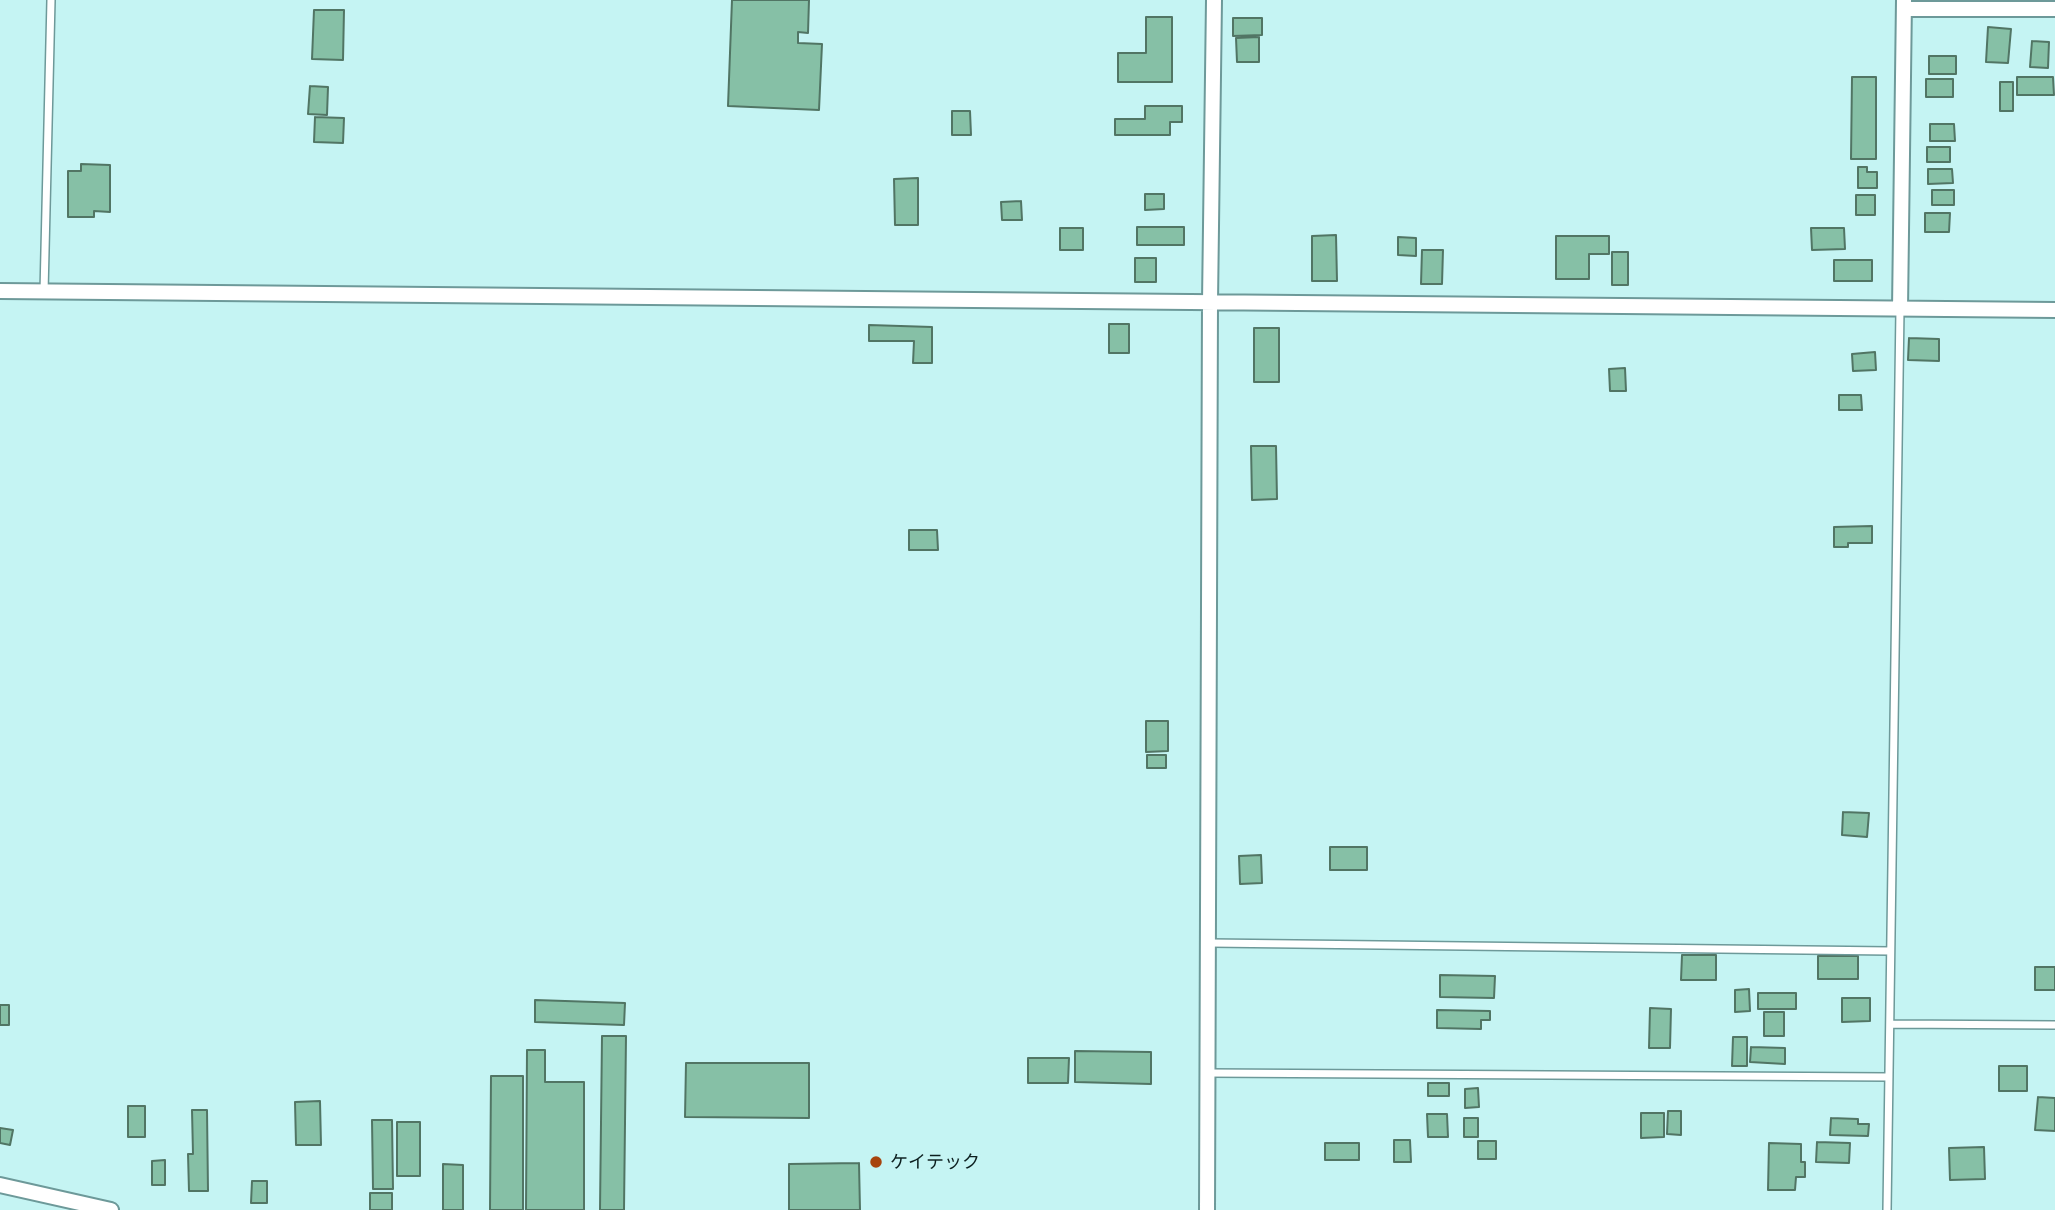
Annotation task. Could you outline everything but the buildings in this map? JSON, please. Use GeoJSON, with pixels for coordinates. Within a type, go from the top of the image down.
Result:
{"type":"FeatureCollection","features":[{"type":"Feature","properties":{"kind":"street"},"geometry":{"type":"LineString","coordinates":[[1208,1210],[1213,0]]}},
{"type":"Feature","properties":{"kind":"street"},"geometry":{"type":"LineString","coordinates":[[1900,309],[1904,4],[2055,9]]}},
{"type":"Feature","properties":{"kind":"street"},"geometry":{"type":"LineString","coordinates":[[0,291],[2055,310]]}},
{"type":"Feature","properties":{"kind":"street"},"geometry":{"type":"LineString","coordinates":[[0,1185],[111,1210]]}},
{"type":"Feature","properties":{"kind":"lane"},"geometry":{"type":"LineString","coordinates":[[44,292],[51,0]]}},
{"type":"Feature","properties":{"kind":"lane"},"geometry":{"type":"LineString","coordinates":[[1887,1210],[1900,309]]}},
{"type":"Feature","properties":{"kind":"lane"},"geometry":{"type":"LineString","coordinates":[[1210,943],[1891,951]]}},
{"type":"Feature","properties":{"kind":"lane"},"geometry":{"type":"LineString","coordinates":[[1889,1024],[2055,1025]]}},
{"type":"Feature","properties":{"kind":"lane"},"geometry":{"type":"LineString","coordinates":[[1209,1073],[1889,1077]]}},
{"type":"Feature","properties":{"kind":"place","name":"ケイテック"},"geometry":{"type":"Point","coordinates":[876,1162]}}]}
